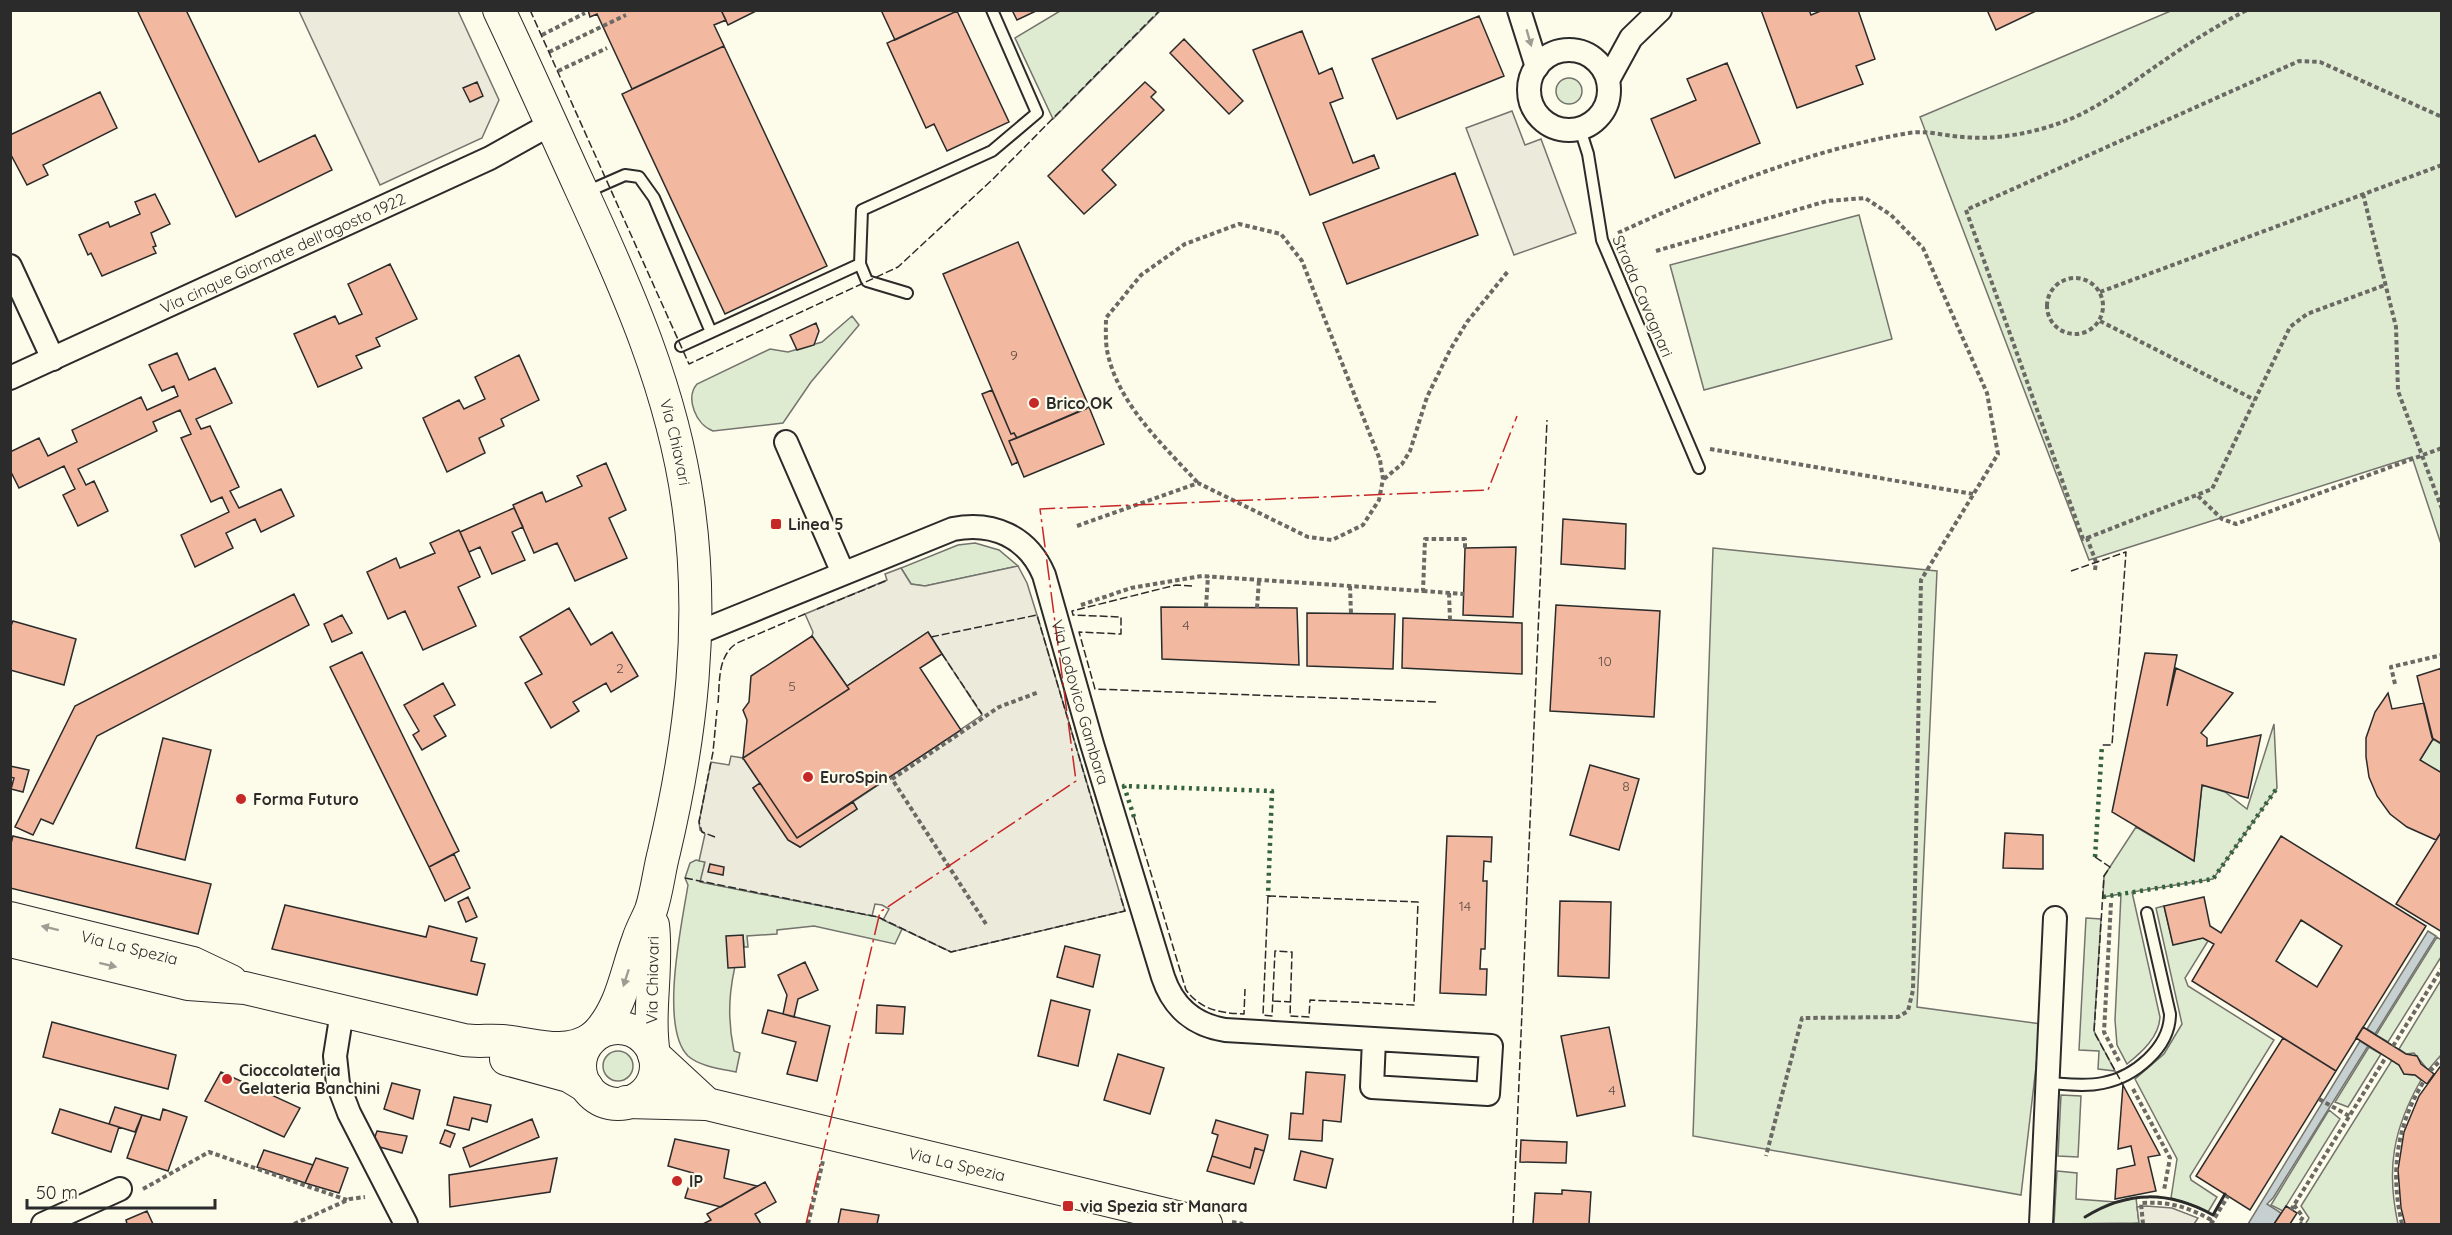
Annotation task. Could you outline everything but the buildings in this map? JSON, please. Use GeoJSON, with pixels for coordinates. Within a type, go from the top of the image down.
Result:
{"type":"FeatureCollection","features":[{"type":"Feature","properties":{"kind":"main road","name":"Via Chiavari"},"geometry":{"type":"LineString","coordinates":[[503,15],[639,318],[659,376],[673,427],[689,506],[694,568],[695,634],[691,707],[682,770],[653,903],[615,1007],[594,1036]]}},
{"type":"Feature","properties":{"kind":"main road","name":"Via Chiavari"},"geometry":{"type":"LineString","coordinates":[[653,903],[655,946],[651,1017],[654,1055]]}},
{"type":"Feature","properties":{"kind":"main road","name":"Via La Spezia"},"geometry":{"type":"LineString","coordinates":[[10,918],[193,963],[246,988]]}},
{"type":"Feature","properties":{"kind":"main road","name":"Via La Spezia"},"geometry":{"type":"LineString","coordinates":[[10,940],[188,984],[246,988],[464,1040],[501,1041],[551,1048],[572,1047],[615,1028],[631,1030],[646,1040],[654,1055],[708,1104]]}},
{"type":"Feature","properties":{"kind":"main road"},"geometry":{"type":"LineString","coordinates":[[587,1087],[583,1080],[580,1062],[585,1046],[594,1036]]}},
{"type":"Feature","properties":{"kind":"main road","name":"Via La Spezia"},"geometry":{"type":"LineString","coordinates":[[464,1040],[505,1059],[569,1076],[587,1087],[593,1094],[609,1102],[708,1104],[1206,1224]]}},
{"type":"Feature","properties":{"kind":"main road"},"geometry":{"type":"LineString","coordinates":[[626,1102],[642,1095],[652,1081],[656,1064],[654,1055]]}},
{"type":"Feature","properties":{"kind":"street"},"geometry":{"type":"LineString","coordinates":[[1519,10],[1537,67]]}},
{"type":"Feature","properties":{"kind":"street"},"geometry":{"type":"LineString","coordinates":[[1588,55],[1614,47],[1631,38],[1660,10]]}},
{"type":"Feature","properties":{"kind":"street"},"geometry":{"type":"LineString","coordinates":[[1608,80],[1631,38]]}},
{"type":"Feature","properties":{"kind":"street"},"geometry":{"type":"LineString","coordinates":[[1577,51],[1588,55],[1604,70],[1608,80],[1610,93],[1607,106],[1600,117],[1580,129],[1566,130],[1554,127],[1536,112],[1529,89],[1531,78],[1537,67],[1554,53],[1577,51]]}},
{"type":"Feature","properties":{"kind":"street","name":"Via cinque Giornate dell'agosto 1922"},"geometry":{"type":"LineString","coordinates":[[10,378],[490,158],[551,124]]}},
{"type":"Feature","properties":{"kind":"street"},"geometry":{"type":"LineString","coordinates":[[10,266],[53,359]]}},
{"type":"Feature","properties":{"kind":"street"},"geometry":{"type":"LineString","coordinates":[[786,442],[843,573]]}},
{"type":"Feature","properties":{"kind":"street","name":"Via Lodovico Gambara"},"geometry":{"type":"LineString","coordinates":[[695,634],[936,535],[962,528],[979,527],[996,530],[1019,541],[1037,560],[1044,575],[1092,744],[1163,977],[1172,998],[1194,1020],[1214,1028],[1491,1047],[1488,1094],[1371,1087],[1374,1039]]}},
{"type":"Feature","properties":{"kind":"street"},"geometry":{"type":"LineString","coordinates":[[2041,1224],[2055,918]]}},
{"type":"Feature","properties":{"kind":"street"},"geometry":{"type":"LineString","coordinates":[[342,1012],[334,1056],[338,1084],[349,1113],[406,1224]]}},
{"type":"Feature","properties":{"kind":"street"},"geometry":{"type":"LineString","coordinates":[[43,1224],[120,1189]]}},
{"type":"Feature","properties":{"kind":"lane"},"geometry":{"type":"LineString","coordinates":[[907,293],[867,281],[860,264],[862,210],[992,151],[1037,113],[992,10]]}},
{"type":"Feature","properties":{"kind":"lane","name":"Strada Cavagnari"},"geometry":{"type":"LineString","coordinates":[[1580,129],[1588,154],[1602,240],[1699,468]]}},
{"type":"Feature","properties":{"kind":"lane"},"geometry":{"type":"LineString","coordinates":[[583,194],[625,176],[639,177],[654,198],[711,333]]}},
{"type":"Feature","properties":{"kind":"lane"},"geometry":{"type":"LineString","coordinates":[[681,346],[860,264]]}},
{"type":"Feature","properties":{"kind":"lane"},"geometry":{"type":"LineString","coordinates":[[2048,1083],[2103,1083],[2126,1074],[2146,1060],[2158,1047],[2170,1022],[2169,1007],[2147,913]]}},
{"type":"Feature","properties":{"kind":"path"},"geometry":{"type":"LineString","coordinates":[[1602,240],[1687,202],[1842,146],[1916,132],[1972,138],[2010,135],[2066,121],[2112,97],[2183,48],[2247,10]]}},
{"type":"Feature","properties":{"kind":"path"},"geometry":{"type":"LineString","coordinates":[[541,35],[585,13]]}},
{"type":"Feature","properties":{"kind":"path"},"geometry":{"type":"LineString","coordinates":[[549,52],[627,15]]}},
{"type":"Feature","properties":{"kind":"path"},"geometry":{"type":"LineString","coordinates":[[558,72],[607,48]]}},
{"type":"Feature","properties":{"kind":"path"},"geometry":{"type":"LineString","coordinates":[[2385,285],[2307,314],[2298,319],[2287,331],[2215,487],[2198,496],[2083,539],[1966,210],[2299,61],[2320,62],[2442,117]]}},
{"type":"Feature","properties":{"kind":"path"},"geometry":{"type":"LineString","coordinates":[[2100,292],[2442,165]]}},
{"type":"Feature","properties":{"kind":"path"},"geometry":{"type":"LineString","coordinates":[[2362,195],[2397,337],[2398,391],[2442,509]]}},
{"type":"Feature","properties":{"kind":"path"},"geometry":{"type":"LineString","coordinates":[[1656,251],[1827,201],[1865,198],[1891,215],[1923,248],[1987,393],[1998,454],[1921,580],[1913,990],[1908,1011],[1898,1017],[1802,1018],[1766,1156]]}},
{"type":"Feature","properties":{"kind":"path"},"geometry":{"type":"LineString","coordinates":[[1239,224],[1281,234],[1302,261],[1380,460],[1383,479],[1379,500],[1363,525],[1332,540],[1308,537],[1198,483],[1145,425],[1125,395],[1108,355],[1106,318],[1141,275],[1185,244],[1239,224]]}},
{"type":"Feature","properties":{"kind":"path"},"geometry":{"type":"LineString","coordinates":[[1383,479],[1402,464],[1410,451],[1427,397],[1450,350],[1467,322],[1509,270]]}},
{"type":"Feature","properties":{"kind":"path"},"geometry":{"type":"LineString","coordinates":[[2071,278],[2081,278],[2090,281],[2100,292],[2104,304],[2100,321],[2086,333],[2068,334],[2053,324],[2047,305],[2054,287],[2071,278]]}},
{"type":"Feature","properties":{"kind":"path"},"geometry":{"type":"LineString","coordinates":[[2100,321],[2255,400]]}},
{"type":"Feature","properties":{"kind":"path"},"geometry":{"type":"LineString","coordinates":[[1690,446],[1973,494]]}},
{"type":"Feature","properties":{"kind":"path"},"geometry":{"type":"LineString","coordinates":[[2198,496],[2222,519],[2236,524],[2442,448]]}},
{"type":"Feature","properties":{"kind":"path"},"geometry":{"type":"LineString","coordinates":[[1077,526],[1198,483]]}},
{"type":"Feature","properties":{"kind":"path"},"geometry":{"type":"LineString","coordinates":[[2087,538],[2096,562],[2095,570]]}},
{"type":"Feature","properties":{"kind":"path"},"geometry":{"type":"LineString","coordinates":[[1423,591],[1425,539],[1465,539],[1465,548]]}},
{"type":"Feature","properties":{"kind":"path"},"geometry":{"type":"LineString","coordinates":[[1206,607],[1208,576]]}},
{"type":"Feature","properties":{"kind":"path"},"geometry":{"type":"LineString","coordinates":[[1081,605],[1131,588],[1208,576],[1464,594]]}},
{"type":"Feature","properties":{"kind":"path"},"geometry":{"type":"LineString","coordinates":[[1257,608],[1259,580]]}},
{"type":"Feature","properties":{"kind":"path"},"geometry":{"type":"LineString","coordinates":[[1350,586],[1351,614]]}},
{"type":"Feature","properties":{"kind":"path"},"geometry":{"type":"LineString","coordinates":[[1449,593],[1450,620]]}},
{"type":"Feature","properties":{"kind":"path"},"geometry":{"type":"LineString","coordinates":[[2395,684],[2391,667],[2442,655]]}},
{"type":"Feature","properties":{"kind":"path"},"geometry":{"type":"LineString","coordinates":[[986,924],[892,779],[999,707],[1039,692]]}},
{"type":"Feature","properties":{"kind":"path"},"geometry":{"type":"LineString","coordinates":[[2111,903],[2104,1032],[2169,1158],[2164,1190]]}},
{"type":"Feature","properties":{"kind":"path"},"geometry":{"type":"LineString","coordinates":[[2393,1046],[2442,968]]}},
{"type":"Feature","properties":{"kind":"path"},"geometry":{"type":"LineString","coordinates":[[2291,1210],[2386,1057]]}},
{"type":"Feature","properties":{"kind":"path"},"geometry":{"type":"LineString","coordinates":[[2430,1071],[2442,1059]]}},
{"type":"Feature","properties":{"kind":"path"},"geometry":{"type":"LineString","coordinates":[[2402,1224],[2396,1191],[2396,1156],[2404,1121],[2424,1081]]}},
{"type":"Feature","properties":{"kind":"path"},"geometry":{"type":"LineString","coordinates":[[2319,1099],[2349,1116]]}},
{"type":"Feature","properties":{"kind":"path"},"geometry":{"type":"LineString","coordinates":[[808,1224],[830,1133]]}},
{"type":"Feature","properties":{"kind":"path"},"geometry":{"type":"LineString","coordinates":[[120,1189],[135,1194],[209,1152],[347,1200]]}},
{"type":"Feature","properties":{"kind":"path"},"geometry":{"type":"LineString","coordinates":[[294,1224],[347,1200],[371,1196],[388,1188]]}},
{"type":"Feature","properties":{"kind":"path"},"geometry":{"type":"LineString","coordinates":[[2143,1224],[2141,1203],[2150,1202],[2178,1205],[2212,1223],[2228,1196]]}},
{"type":"Feature","properties":{"kind":"path"},"geometry":{"type":"LineString","coordinates":[[2294,1205],[2303,1217],[2299,1223],[2302,1224]]}},
{"type":"Feature","properties":{"kind":"green space"},"geometry":{"type":"Polygon","coordinates":[[[2173,10],[2441,11],[2441,544],[2412,457],[2089,560],[1920,117],[2173,10]]]}},
{"type":"Feature","properties":{"kind":"green space"},"geometry":{"type":"Polygon","coordinates":[[[1060,11],[1160,11],[1053,119],[1015,38],[1060,11]]]}},
{"type":"Feature","properties":{"kind":"green space"},"geometry":{"type":"Polygon","coordinates":[[[1569,78],[1578,82],[1582,91],[1578,100],[1569,104],[1560,100],[1556,91],[1560,82],[1569,78]]]}},
{"type":"Feature","properties":{"kind":"green space"},"geometry":{"type":"Polygon","coordinates":[[[1859,215],[1892,339],[1704,390],[1670,265],[1859,215]]]}},
{"type":"Feature","properties":{"kind":"green space"},"geometry":{"type":"Polygon","coordinates":[[[852,316],[859,325],[811,382],[783,423],[713,431],[697,417],[692,396],[697,384],[770,349],[788,352],[822,342],[852,316]]]}},
{"type":"Feature","properties":{"kind":"green space"},"geometry":{"type":"Polygon","coordinates":[[[975,543],[999,550],[1018,566],[925,586],[911,584],[901,568],[958,545],[975,543]]]}},
{"type":"Feature","properties":{"kind":"green space"},"geometry":{"type":"Polygon","coordinates":[[[1713,548],[1937,571],[1917,1007],[2041,1024],[2021,1195],[1693,1136],[1713,548]]]}},
{"type":"Feature","properties":{"kind":"green space"},"geometry":{"type":"Polygon","coordinates":[[[2274,724],[2277,788],[2213,879],[2132,892],[2160,1017],[2153,1037],[2144,1049],[2127,1064],[2117,1045],[2115,1020],[2121,894],[2103,897],[2104,876],[2136,827],[2194,861],[2202,785],[2225,792],[2247,809],[2274,724]]]}},
{"type":"Feature","properties":{"kind":"green space"},"geometry":{"type":"Polygon","coordinates":[[[2433,739],[2441,744],[2441,774],[2420,760],[2433,739]]]}},
{"type":"Feature","properties":{"kind":"green space"},"geometry":{"type":"Polygon","coordinates":[[[696,860],[705,862],[701,882],[878,917],[902,929],[895,944],[814,926],[777,930],[777,934],[747,936],[748,947],[744,947],[743,935],[735,965],[730,1007],[734,1051],[740,1053],[736,1072],[704,1065],[688,1056],[679,1042],[674,999],[678,948],[688,885],[685,878],[690,863],[696,860]]]}},
{"type":"Feature","properties":{"kind":"green space"},"geometry":{"type":"Polygon","coordinates":[[[2164,906],[2173,944],[2203,938],[2208,941],[2185,978],[2188,986],[2274,1040],[2190,1176],[2191,1180],[2217,1197],[2208,1212],[2171,1198],[2177,1159],[2135,1079],[2164,1054],[2182,1024],[2156,908],[2164,906]]]}},
{"type":"Feature","properties":{"kind":"green space"},"geometry":{"type":"Polygon","coordinates":[[[2086,918],[2101,919],[2094,1031],[2115,1071],[2098,1069],[2099,1051],[2079,1050],[2086,918]]]}},
{"type":"Feature","properties":{"kind":"green space"},"geometry":{"type":"Polygon","coordinates":[[[2437,937],[2441,940],[2441,957],[2388,1042],[2376,1035],[2437,937]]]}},
{"type":"Feature","properties":{"kind":"green space"},"geometry":{"type":"Polygon","coordinates":[[[2441,980],[2441,1055],[2428,1070],[2414,1053],[2406,1054],[2399,1049],[2441,980]]]}},
{"type":"Feature","properties":{"kind":"green space"},"geometry":{"type":"Polygon","coordinates":[[[2369,1047],[2381,1054],[2348,1107],[2335,1102],[2369,1047]]]}},
{"type":"Feature","properties":{"kind":"green space"},"geometry":{"type":"Polygon","coordinates":[[[618,1051],[629,1055],[633,1066],[629,1077],[618,1081],[607,1077],[603,1066],[607,1055],[618,1051]]]}},
{"type":"Feature","properties":{"kind":"green space"},"geometry":{"type":"Polygon","coordinates":[[[2392,1060],[2399,1065],[2404,1074],[2415,1075],[2421,1080],[2404,1115],[2394,1150],[2394,1204],[2398,1224],[2306,1223],[2309,1218],[2301,1206],[2392,1060]]]}},
{"type":"Feature","properties":{"kind":"green space"},"geometry":{"type":"Polygon","coordinates":[[[2061,1095],[2081,1096],[2078,1157],[2058,1156],[2061,1095]]]}},
{"type":"Feature","properties":{"kind":"green space"},"geometry":{"type":"Polygon","coordinates":[[[2329,1110],[2340,1119],[2283,1211],[2271,1205],[2329,1110]]]}},
{"type":"Feature","properties":{"kind":"green space"},"geometry":{"type":"Polygon","coordinates":[[[2057,1171],[2077,1173],[2076,1199],[2116,1202],[2136,1198],[2139,1223],[2054,1224],[2057,1171]]]}},
{"type":"Feature","properties":{"kind":"shaded area"},"geometry":{"type":"Polygon","coordinates":[[[299,11],[458,11],[499,100],[482,138],[380,185],[299,11]]]}},
{"type":"Feature","properties":{"kind":"shaded area"},"geometry":{"type":"Polygon","coordinates":[[[1512,111],[1525,145],[1541,139],[1576,233],[1514,255],[1466,128],[1512,111]]]}},
{"type":"Feature","properties":{"kind":"shaded area"},"geometry":{"type":"Polygon","coordinates":[[[1018,566],[1027,583],[1037,615],[1125,911],[951,952],[883,920],[889,909],[882,905],[875,904],[872,916],[700,882],[705,862],[699,861],[705,834],[700,830],[699,822],[711,762],[729,765],[731,756],[743,758],[760,783],[753,788],[788,840],[800,847],[857,809],[853,802],[982,715],[928,632],[847,686],[812,636],[813,632],[805,614],[887,580],[885,574],[901,568],[911,584],[925,586],[1018,566]]]}},
{"type":"Feature","properties":{"kind":"shaded area"},"geometry":{"type":"Polygon","coordinates":[[[2428,931],[2436,936],[2375,1034],[2367,1029],[2428,931]]]}},
{"type":"Feature","properties":{"kind":"shaded area"},"geometry":{"type":"Polygon","coordinates":[[[2360,1041],[2368,1046],[2273,1198],[2267,1204],[2281,1213],[2274,1224],[2248,1224],[2360,1041]]]}},
{"type":"Feature","properties":{"kind":"shaded area"},"geometry":{"type":"Polygon","coordinates":[[[2137,1207],[2172,1208],[2198,1218],[2194,1224],[2130,1224],[2139,1223],[2137,1207]]]}},
{"type":"Feature","properties":{"kind":"hedge"},"geometry":{"type":"LineString","coordinates":[[2095,857],[2102,745]]}},
{"type":"Feature","properties":{"kind":"hedge"},"geometry":{"type":"LineString","coordinates":[[1134,817],[1124,786],[1272,791],[1268,896]]}},
{"type":"Feature","properties":{"kind":"hedge"},"geometry":{"type":"LineString","coordinates":[[2103,897],[2213,879],[2277,788]]}},
{"type":"Feature","properties":{"kind":"fence"},"geometry":{"type":"LineString","coordinates":[[530,10],[689,364],[898,267],[993,179],[1160,10]]}},
{"type":"Feature","properties":{"kind":"fence"},"geometry":{"type":"LineString","coordinates":[[1513,1224],[1547,420]]}},
{"type":"Feature","properties":{"kind":"fence"},"geometry":{"type":"LineString","coordinates":[[2071,571],[2126,552],[2112,745],[2102,745]]}},
{"type":"Feature","properties":{"kind":"fence"},"geometry":{"type":"LineString","coordinates":[[817,609],[888,580]]}},
{"type":"Feature","properties":{"kind":"fence"},"geometry":{"type":"LineString","coordinates":[[1192,586],[1176,585],[1072,611],[1073,615],[1121,617],[1121,634],[1079,632],[1095,689],[1437,702]]}},
{"type":"Feature","properties":{"kind":"fence"},"geometry":{"type":"LineString","coordinates":[[718,703],[721,670],[731,648],[737,643],[805,614]]}},
{"type":"Feature","properties":{"kind":"fence"},"geometry":{"type":"LineString","coordinates":[[931,637],[1037,615],[1112,868]]}},
{"type":"Feature","properties":{"kind":"fence"},"geometry":{"type":"LineString","coordinates":[[942,654],[982,714]]}},
{"type":"Feature","properties":{"kind":"fence"},"geometry":{"type":"LineString","coordinates":[[715,837],[702,832],[699,822],[713,752],[717,710]]}},
{"type":"Feature","properties":{"kind":"fence"},"geometry":{"type":"LineString","coordinates":[[1134,817],[1186,990],[1198,1002],[1212,1009],[1244,1014],[1245,989]]}},
{"type":"Feature","properties":{"kind":"fence"},"geometry":{"type":"LineString","coordinates":[[2095,857],[2110,867],[2104,876],[2094,1032],[2123,1085]]}},
{"type":"Feature","properties":{"kind":"fence"},"geometry":{"type":"LineString","coordinates":[[685,878],[878,917],[951,952],[1125,911],[1120,895]]}},
{"type":"Feature","properties":{"kind":"fence"},"geometry":{"type":"LineString","coordinates":[[1268,896],[1418,902],[1414,1005],[1310,1000],[1309,1017],[1290,1016],[1292,952],[1275,951],[1272,1016],[1263,1015],[1268,896]]}},
{"type":"Feature","properties":{"kind":"fence"},"geometry":{"type":"LineString","coordinates":[[1273,1001],[1291,1002]]}},
{"type":"Feature","properties":{"kind":"wall"},"geometry":{"type":"LineString","coordinates":[[2085,1217],[2117,1202],[2149,1197],[2180,1201],[2213,1215],[2225,1194]]}},
{"type":"Feature","properties":{"kind":"power"},"geometry":{"type":"LineString","coordinates":[[806,1224],[880,912],[1076,781],[1040,509],[1488,490],[1517,416]]}},
{"type":"Feature","properties":{"kind":"place","name":"Brico OK"},"geometry":{"type":"Point","coordinates":[1034,403]}},
{"type":"Feature","properties":{"kind":"place","name":"Linea 5"},"geometry":{"type":"Point","coordinates":[776,524]}},
{"type":"Feature","properties":{"kind":"place","name":"EuroSpin"},"geometry":{"type":"Point","coordinates":[808,777]}},
{"type":"Feature","properties":{"kind":"place","name":"Forma Futuro"},"geometry":{"type":"Point","coordinates":[241,799]}},
{"type":"Feature","properties":{"kind":"place","name":"Cioccolateria Gelateria Banchini"},"geometry":{"type":"Point","coordinates":[227,1079]}},
{"type":"Feature","properties":{"kind":"place","name":"IP"},"geometry":{"type":"Point","coordinates":[677,1181]}},
{"type":"Feature","properties":{"kind":"place","name":"via Spezia str Manara"},"geometry":{"type":"Point","coordinates":[1068,1206]}}]}
